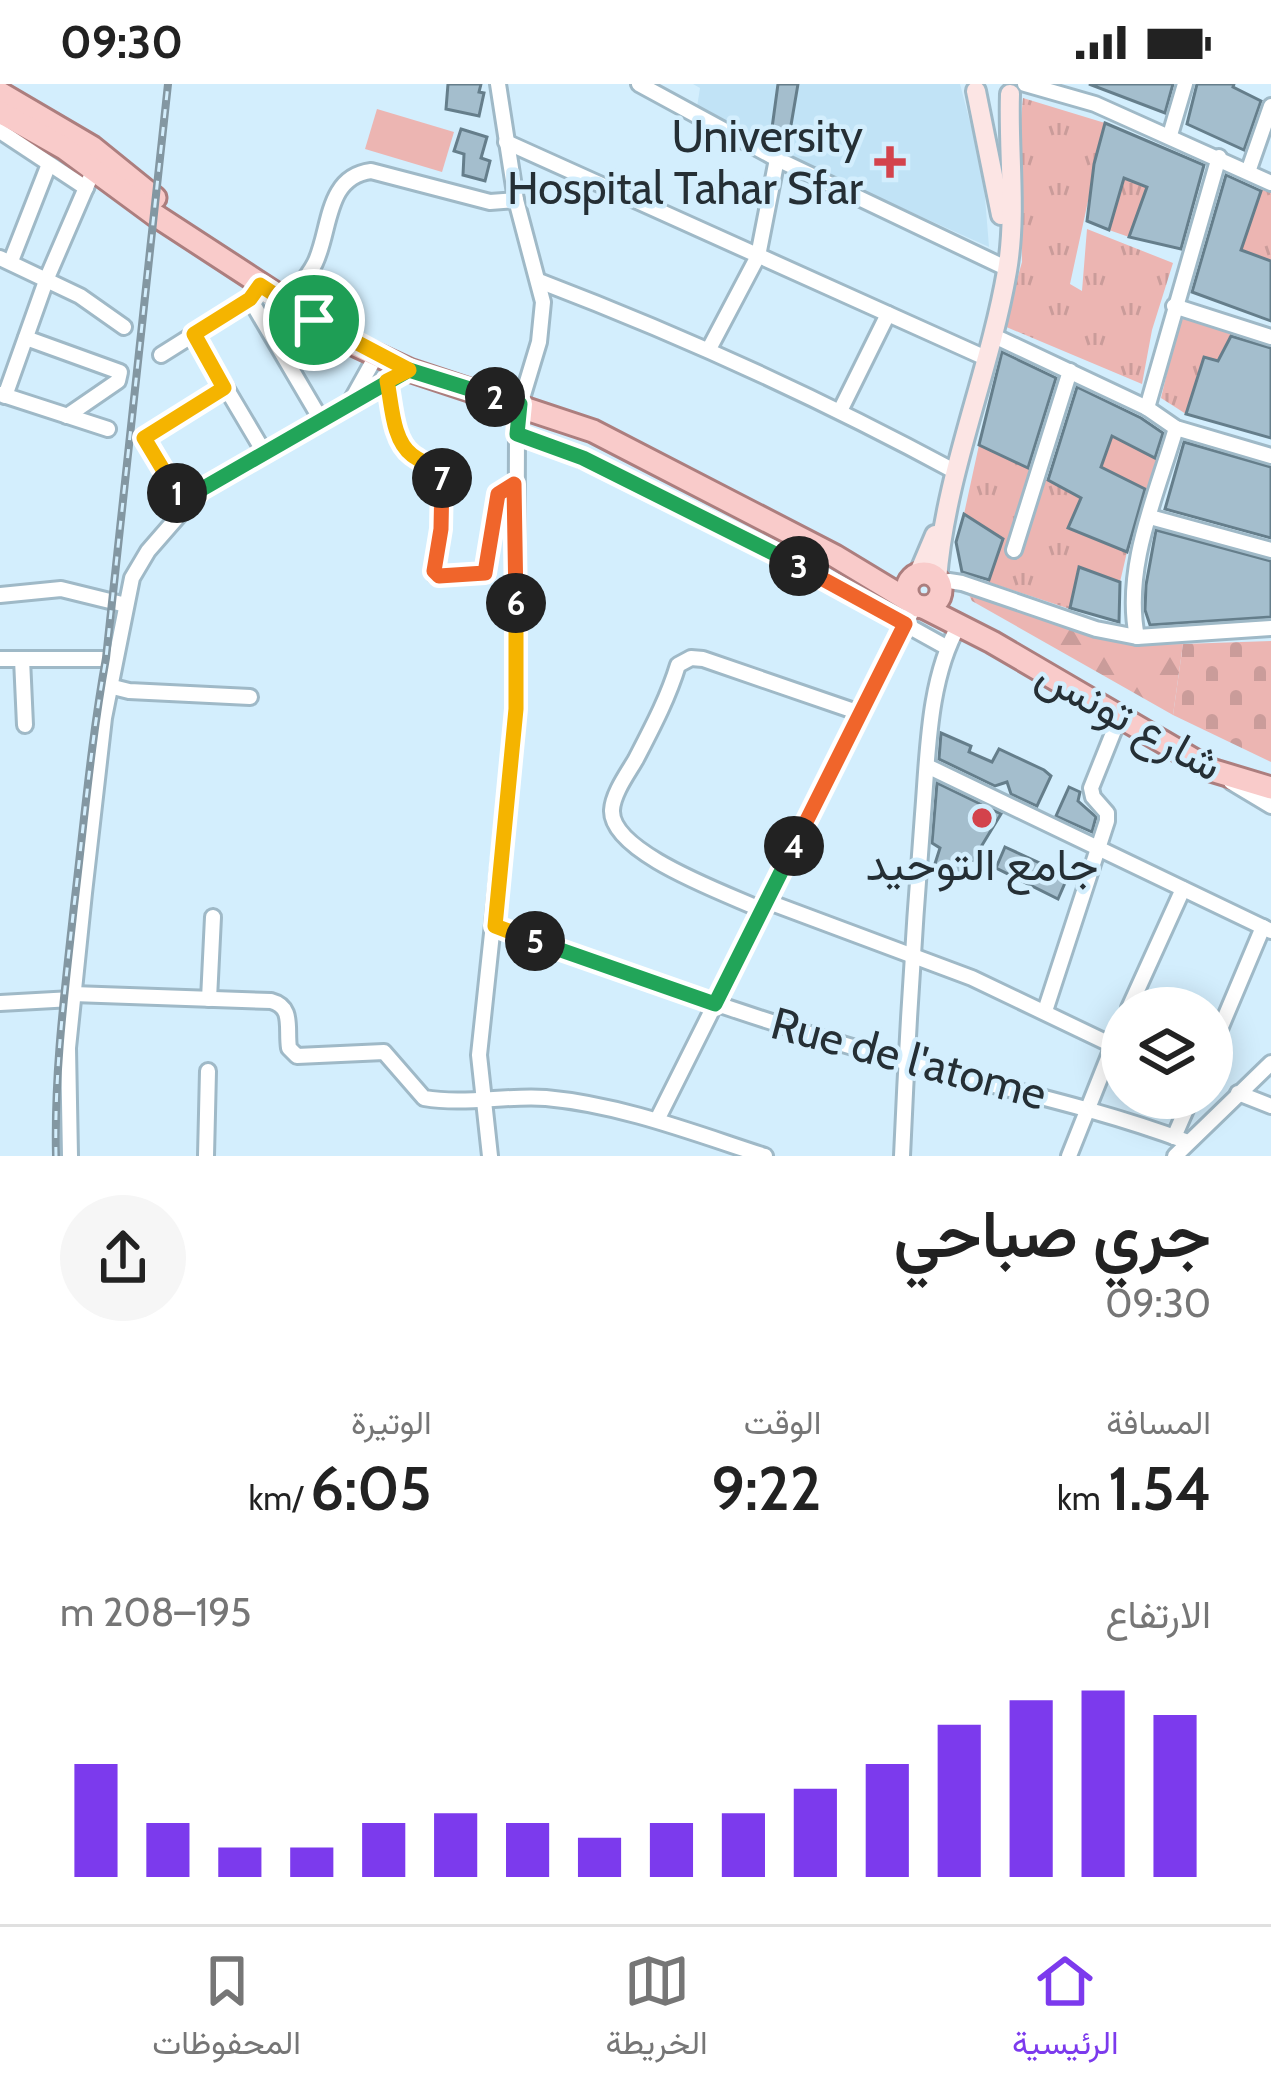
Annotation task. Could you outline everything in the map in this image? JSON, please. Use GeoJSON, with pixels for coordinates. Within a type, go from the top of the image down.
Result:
{"type":"FeatureCollection","features":[{"type":"Feature","properties":{"kind":"main road"},"geometry":{"type":"LineString","coordinates":[[0,93],[92,147],[255,292],[287,303],[376,356],[409,370],[593,431],[835,556],[934,583],[938,601],[913,609]]}},
{"type":"Feature","properties":{"kind":"main road"},"geometry":{"type":"LineString","coordinates":[[0,112],[90,179],[203,243]]}},
{"type":"Feature","properties":{"kind":"main road","name":"شارع تونس"},"geometry":{"type":"LineString","coordinates":[[835,556],[913,609],[992,642],[1211,770],[1271,788]]}},
{"type":"Feature","properties":{"kind":"main road","name":"شارع تونس"},"geometry":{"type":"LineString","coordinates":[[934,583],[992,642]]}},
{"type":"Feature","properties":{"kind":"street"},"geometry":{"type":"LineString","coordinates":[[490,1156],[479,1055],[516,709],[517,434],[520,404],[541,330],[539,280],[516,200],[498,84]]}},
{"type":"Feature","properties":{"kind":"street"},"geometry":{"type":"LineString","coordinates":[[639,84],[777,159],[1008,268]]}},
{"type":"Feature","properties":{"kind":"street"},"geometry":{"type":"LineString","coordinates":[[1170,135],[1185,84]]}},
{"type":"Feature","properties":{"kind":"street"},"geometry":{"type":"LineString","coordinates":[[975,87],[998,185],[1008,268]]}},
{"type":"Feature","properties":{"kind":"street"},"geometry":{"type":"LineString","coordinates":[[975,87],[992,102],[1016,87],[1095,104],[1271,182]]}},
{"type":"Feature","properties":{"kind":"street"},"geometry":{"type":"LineString","coordinates":[[1016,87],[1008,268],[948,503],[934,583],[962,583],[1096,629],[1137,637],[1271,628]]}},
{"type":"Feature","properties":{"kind":"street"},"geometry":{"type":"LineString","coordinates":[[1248,172],[1271,106]]}},
{"type":"Feature","properties":{"kind":"street"},"geometry":{"type":"LineString","coordinates":[[0,131],[49,164],[90,179],[3,395],[108,429]]}},
{"type":"Feature","properties":{"kind":"street"},"geometry":{"type":"LineString","coordinates":[[506,142],[988,359]]}},
{"type":"Feature","properties":{"kind":"street"},"geometry":{"type":"LineString","coordinates":[[1147,408],[1219,157]]}},
{"type":"Feature","properties":{"kind":"street"},"geometry":{"type":"LineString","coordinates":[[709,349],[758,256],[777,159]]}},
{"type":"Feature","properties":{"kind":"street"},"geometry":{"type":"LineString","coordinates":[[49,164],[5,260],[47,278],[124,327]]}},
{"type":"Feature","properties":{"kind":"street"},"geometry":{"type":"LineString","coordinates":[[287,303],[314,264],[337,194],[358,173],[371,171],[490,202],[516,200]]}},
{"type":"Feature","properties":{"kind":"street"},"geometry":{"type":"LineString","coordinates":[[539,280],[709,349],[841,410],[956,472]]}},
{"type":"Feature","properties":{"kind":"street"},"geometry":{"type":"LineString","coordinates":[[161,355],[255,292],[320,418]]}},
{"type":"Feature","properties":{"kind":"street"},"geometry":{"type":"LineString","coordinates":[[1174,306],[1271,337]]}},
{"type":"Feature","properties":{"kind":"street"},"geometry":{"type":"LineString","coordinates":[[841,410],[888,314]]}},
{"type":"Feature","properties":{"kind":"street"},"geometry":{"type":"LineString","coordinates":[[194,334],[264,452]]}},
{"type":"Feature","properties":{"kind":"street"},"geometry":{"type":"LineString","coordinates":[[994,336],[1147,408],[1176,428],[1271,456]]}},
{"type":"Feature","properties":{"kind":"street"},"geometry":{"type":"LineString","coordinates":[[26,338],[120,372],[118,381],[67,416]]}},
{"type":"Feature","properties":{"kind":"street"},"geometry":{"type":"LineString","coordinates":[[352,400],[376,356]]}},
{"type":"Feature","properties":{"kind":"street"},"geometry":{"type":"LineString","coordinates":[[70,1156],[68,1048],[73,996],[110,686],[137,565],[202,489],[409,370]]}},
{"type":"Feature","properties":{"kind":"street"},"geometry":{"type":"LineString","coordinates":[[1014,550],[1070,370]]}},
{"type":"Feature","properties":{"kind":"street"},"geometry":{"type":"LineString","coordinates":[[387,381],[405,448],[434,468],[444,482],[435,575],[485,573],[498,494],[514,484]]}},
{"type":"Feature","properties":{"kind":"street"},"geometry":{"type":"LineString","coordinates":[[185,506],[144,438],[224,388]]}},
{"type":"Feature","properties":{"kind":"street"},"geometry":{"type":"LineString","coordinates":[[1137,637],[1134,583],[1176,428]]}},
{"type":"Feature","properties":{"kind":"street"},"geometry":{"type":"LineString","coordinates":[[517,434],[603,468],[847,590],[913,609],[946,646]]}},
{"type":"Feature","properties":{"kind":"street"},"geometry":{"type":"LineString","coordinates":[[1150,517],[1271,550]]}},
{"type":"Feature","properties":{"kind":"street"},"geometry":{"type":"LineString","coordinates":[[0,595],[61,589],[126,605]]}},
{"type":"Feature","properties":{"kind":"street"},"geometry":{"type":"LineString","coordinates":[[657,1120],[913,609]]}},
{"type":"Feature","properties":{"kind":"street"},"geometry":{"type":"LineString","coordinates":[[902,1156],[911,956],[928,766],[946,646],[958,625]]}},
{"type":"Feature","properties":{"kind":"street"},"geometry":{"type":"LineString","coordinates":[[860,713],[691,658],[678,665],[668,696],[615,800],[618,831],[636,849],[764,906],[972,978],[1101,1039]]}},
{"type":"Feature","properties":{"kind":"street"},"geometry":{"type":"LineString","coordinates":[[0,659],[115,659]]}},
{"type":"Feature","properties":{"kind":"street"},"geometry":{"type":"LineString","coordinates":[[22,659],[25,725]]}},
{"type":"Feature","properties":{"kind":"street"},"geometry":{"type":"LineString","coordinates":[[110,686],[250,698]]}},
{"type":"Feature","properties":{"kind":"street"},"geometry":{"type":"LineString","coordinates":[[1045,1011],[1100,849],[1107,813],[1093,797],[1092,781],[1119,718]]}},
{"type":"Feature","properties":{"kind":"street"},"geometry":{"type":"LineString","coordinates":[[928,766],[1267,929],[1233,1003]]}},
{"type":"Feature","properties":{"kind":"street"},"geometry":{"type":"LineString","coordinates":[[1211,770],[1271,806]]}},
{"type":"Feature","properties":{"kind":"street"},"geometry":{"type":"LineString","coordinates":[[1139,987],[1184,889]]}},
{"type":"Feature","properties":{"kind":"street"},"geometry":{"type":"LineString","coordinates":[[209,999],[213,916]]}},
{"type":"Feature","properties":{"kind":"street","name":"Rue de l'atome"},"geometry":{"type":"LineString","coordinates":[[495,926],[715,1004],[906,1062],[1086,1106],[1183,1148]]}},
{"type":"Feature","properties":{"kind":"street"},"geometry":{"type":"LineString","coordinates":[[0,1004],[73,996],[280,1004],[287,1012],[289,1048],[297,1056],[378,1050],[424,1098],[481,1102],[545,1098],[657,1120],[762,1156]]}},
{"type":"Feature","properties":{"kind":"street"},"geometry":{"type":"LineString","coordinates":[[1183,1148],[1271,1063]]}},
{"type":"Feature","properties":{"kind":"street"},"geometry":{"type":"LineString","coordinates":[[206,1156],[208,1071]]}},
{"type":"Feature","properties":{"kind":"street"},"geometry":{"type":"LineString","coordinates":[[1069,1156],[1101,1071]]}},
{"type":"Feature","properties":{"kind":"street"},"geometry":{"type":"LineString","coordinates":[[1238,1093],[1271,1106]]}},
{"type":"Feature","properties":{"kind":"shaded area","name":"University Hospital Tahar Sfar"},"geometry":{"type":"Polygon","coordinates":[[[693,84],[960,84],[983,172],[989,247],[779,153],[697,107],[700,88],[693,84]]]}},
{"type":"Feature","properties":{"kind":"green space"},"geometry":{"type":"Polygon","coordinates":[[[1023,98],[1105,123],[1070,284],[1082,291],[1087,229],[1173,263],[1152,330],[1142,384],[1004,326],[1022,262],[1019,140],[1023,98]]]}},
{"type":"Feature","properties":{"kind":"green space"},"geometry":{"type":"Polygon","coordinates":[[[377,109],[454,132],[442,172],[365,149],[377,109]]]}},
{"type":"Feature","properties":{"kind":"green space"},"geometry":{"type":"Polygon","coordinates":[[[1124,178],[1148,187],[1129,237],[1109,230],[1124,178]]]}},
{"type":"Feature","properties":{"kind":"green space"},"geometry":{"type":"Polygon","coordinates":[[[1262,186],[1271,189],[1271,261],[1241,250],[1262,186]]]}},
{"type":"Feature","properties":{"kind":"green space"},"geometry":{"type":"Polygon","coordinates":[[[1189,315],[1235,330],[1218,361],[1204,358],[1186,414],[1161,398],[1179,322],[1189,315]]]}},
{"type":"Feature","properties":{"kind":"green space"},"geometry":{"type":"Polygon","coordinates":[[[1112,436],[1158,459],[1147,490],[1101,467],[1112,436]]]}},
{"type":"Feature","properties":{"kind":"green space"},"geometry":{"type":"Polygon","coordinates":[[[979,445],[1031,470],[1021,504],[1030,509],[1043,478],[1081,497],[1127,552],[1120,582],[1078,566],[1070,609],[988,582],[1003,540],[964,514],[979,445]]]}},
{"type":"Feature","properties":{"kind":"green space"},"geometry":{"type":"Polygon","coordinates":[[[968,593],[1071,630],[1131,645],[1183,644],[1173,715],[972,601],[968,593]]]}},
{"type":"Feature","properties":{"kind":"green space"},"geometry":{"type":"Polygon","coordinates":[[[1271,641],[1271,762],[1173,715],[1183,644],[1271,641]]]}},
{"type":"Feature","properties":{"kind":"building"},"geometry":{"type":"Polygon","coordinates":[[[448,84],[481,84],[479,116],[446,109],[448,84]]]}},
{"type":"Feature","properties":{"kind":"building"},"geometry":{"type":"Polygon","coordinates":[[[778,84],[798,84],[790,131],[772,128],[778,84]]]}},
{"type":"Feature","properties":{"kind":"building"},"geometry":{"type":"Polygon","coordinates":[[[1089,84],[1173,84],[1165,113],[1089,84]]]}},
{"type":"Feature","properties":{"kind":"building"},"geometry":{"type":"Polygon","coordinates":[[[1197,84],[1234,84],[1261,101],[1244,150],[1187,124],[1197,84]]]}},
{"type":"Feature","properties":{"kind":"building"},"geometry":{"type":"Polygon","coordinates":[[[1105,123],[1204,165],[1181,249],[1129,237],[1147,187],[1124,178],[1109,230],[1087,221],[1105,123]]]}},
{"type":"Feature","properties":{"kind":"building"},"geometry":{"type":"Polygon","coordinates":[[[461,129],[487,137],[481,158],[490,161],[485,181],[463,175],[464,154],[454,151],[461,129]]]}},
{"type":"Feature","properties":{"kind":"building"},"geometry":{"type":"Polygon","coordinates":[[[1226,175],[1261,191],[1241,250],[1271,261],[1271,321],[1192,292],[1226,175]]]}},
{"type":"Feature","properties":{"kind":"building"},"geometry":{"type":"Polygon","coordinates":[[[1231,336],[1271,348],[1271,438],[1186,414],[1204,357],[1218,361],[1231,336]]]}},
{"type":"Feature","properties":{"kind":"building"},"geometry":{"type":"Polygon","coordinates":[[[1002,352],[1056,378],[1028,468],[979,445],[1002,352]]]}},
{"type":"Feature","properties":{"kind":"building"},"geometry":{"type":"Polygon","coordinates":[[[1077,387],[1163,433],[1155,458],[1112,436],[1101,467],[1145,489],[1127,552],[1068,528],[1081,498],[1048,480],[1077,387]]]}},
{"type":"Feature","properties":{"kind":"building"},"geometry":{"type":"Polygon","coordinates":[[[1184,442],[1271,467],[1271,538],[1165,509],[1184,442]]]}},
{"type":"Feature","properties":{"kind":"building"},"geometry":{"type":"Polygon","coordinates":[[[964,514],[1003,539],[989,580],[962,572],[956,542],[964,514]]]}},
{"type":"Feature","properties":{"kind":"building"},"geometry":{"type":"Polygon","coordinates":[[[1156,530],[1271,561],[1271,617],[1150,625],[1146,585],[1156,530]]]}},
{"type":"Feature","properties":{"kind":"building"},"geometry":{"type":"Polygon","coordinates":[[[1079,567],[1120,582],[1119,622],[1070,608],[1079,567]]]}},
{"type":"Feature","properties":{"kind":"building"},"geometry":{"type":"Polygon","coordinates":[[[941,733],[992,762],[999,749],[1044,770],[1051,776],[1037,806],[1011,794],[1007,782],[995,786],[939,759],[941,733]]]}},
{"type":"Feature","properties":{"kind":"building"},"geometry":{"type":"Polygon","coordinates":[[[937,783],[1001,814],[956,881],[933,870],[940,848],[932,843],[937,783]]]}},
{"type":"Feature","properties":{"kind":"building"},"geometry":{"type":"Polygon","coordinates":[[[1069,787],[1080,792],[1078,801],[1096,817],[1092,832],[1056,816],[1069,787]]]}},
{"type":"Feature","properties":{"kind":"building"},"geometry":{"type":"Polygon","coordinates":[[[1005,847],[1068,876],[1058,899],[996,868],[1005,847]]]}},
{"type":"Feature","properties":{"kind":"railway"},"geometry":{"type":"LineString","coordinates":[[56,1156],[64,999],[168,84]]}},
{"type":"Feature","properties":{"kind":"place","name":"University Hospital Tahar Sfar"},"geometry":{"type":"Point","coordinates":[890,162]}},
{"type":"Feature","properties":{"kind":"place","name":"جامع التوحيد"},"geometry":{"type":"Point","coordinates":[982,818]}},
{"type":"Feature","properties":{"kind":"route"},"geometry":{"type":"LineString","coordinates":[[314,320],[260,285],[250,299],[194,334],[224,388],[144,438],[185,506],[202,489],[352,400],[387,381],[409,370],[520,404],[517,434],[583,458],[847,590],[905,624],[715,1004],[495,926],[516,709],[514,484],[498,494],[485,573],[435,575],[444,482],[440,473],[413,456],[399,439],[387,381],[409,370],[314,320]]}}]}
